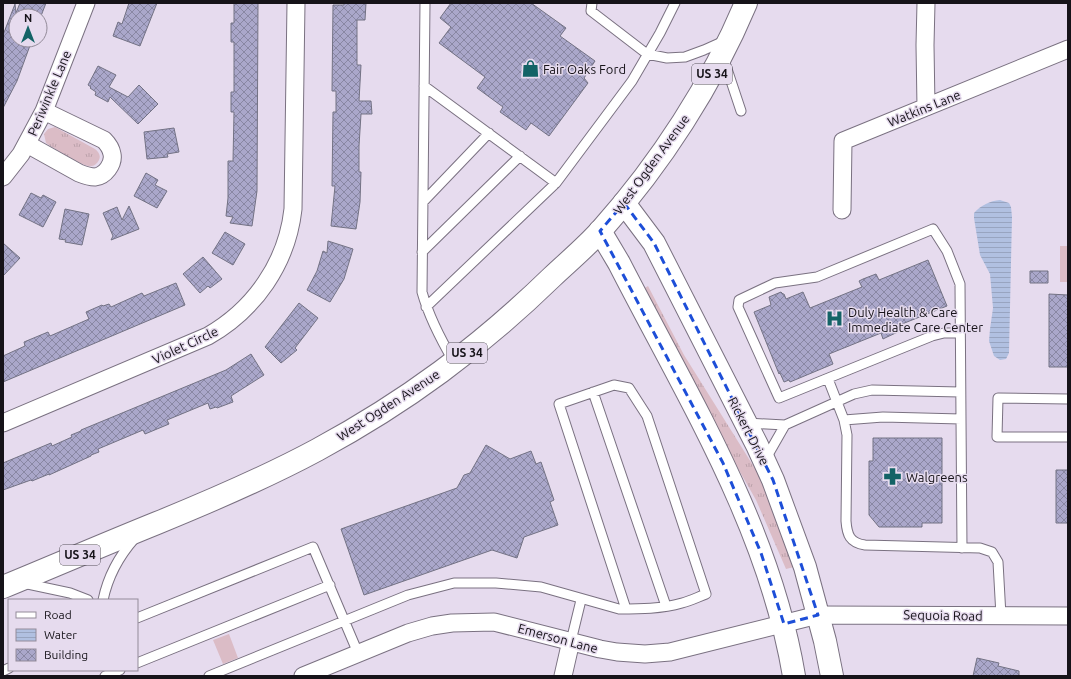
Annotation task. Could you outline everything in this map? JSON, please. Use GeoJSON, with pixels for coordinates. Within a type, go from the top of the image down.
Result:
{"type":"FeatureCollection","features":[{"type":"Feature","properties":{"kind":"street","name":"Periwinkle Lane"},"geometry":{"type":"LineString","coordinates":[[3,177],[17,160],[27,144],[44,110],[86,3]]}},
{"type":"Feature","properties":{"kind":"street","name":"Violet Circle"},"geometry":{"type":"LineString","coordinates":[[3,423],[208,336],[240,313],[254,300],[264,286],[281,258],[288,237],[293,213],[296,3]]}},
{"type":"Feature","properties":{"kind":"street","name":"West Ogden Avenue"},"geometry":{"type":"LineString","coordinates":[[9,584],[268,475],[375,417],[454,363],[488,336],[526,302],[600,232],[624,203],[653,165],[691,109],[726,46],[746,3]]}},
{"type":"Feature","properties":{"kind":"street"},"geometry":{"type":"LineString","coordinates":[[926,3],[924,45],[926,107]]}},
{"type":"Feature","properties":{"kind":"street","name":"Watkins Lane"},"geometry":{"type":"LineString","coordinates":[[842,210],[843,141],[1068,49]]}},
{"type":"Feature","properties":{"kind":"street"},"geometry":{"type":"LineString","coordinates":[[27,144],[79,173],[88,176],[96,177],[101,175],[111,165],[113,155],[110,147],[104,140],[44,110]]}},
{"type":"Feature","properties":{"kind":"street","name":"Rickert Drive"},"geometry":{"type":"LineString","coordinates":[[624,203],[654,243],[766,464],[805,567],[829,656],[832,676]]}},
{"type":"Feature","properties":{"kind":"street"},"geometry":{"type":"LineString","coordinates":[[600,232],[619,263],[723,463],[743,507],[761,553],[784,624],[794,676]]}},
{"type":"Feature","properties":{"kind":"street","name":"Emerson Lane"},"geometry":{"type":"LineString","coordinates":[[303,676],[408,633],[432,626],[452,623],[494,622],[600,649],[645,654],[684,649],[818,615]]}},
{"type":"Feature","properties":{"kind":"street","name":"Sequoia Road"},"geometry":{"type":"LineString","coordinates":[[818,615],[1068,616]]}},
{"type":"Feature","properties":{"kind":"street"},"geometry":{"type":"LineString","coordinates":[[563,676],[571,641]]}},
{"type":"Feature","properties":{"kind":"lane"},"geometry":{"type":"LineString","coordinates":[[425,3],[422,292],[426,307],[435,328],[454,363]]}},
{"type":"Feature","properties":{"kind":"lane"},"geometry":{"type":"LineString","coordinates":[[592,3],[591,11],[647,54],[667,58],[685,57],[704,50],[726,46],[741,111]]}},
{"type":"Feature","properties":{"kind":"lane"},"geometry":{"type":"LineString","coordinates":[[426,307],[556,182],[632,81],[675,3]]}},
{"type":"Feature","properties":{"kind":"lane"},"geometry":{"type":"LineString","coordinates":[[424,86],[556,182]]}},
{"type":"Feature","properties":{"kind":"lane"},"geometry":{"type":"LineString","coordinates":[[423,202],[489,133]]}},
{"type":"Feature","properties":{"kind":"lane"},"geometry":{"type":"LineString","coordinates":[[422,252],[520,156]]}},
{"type":"Feature","properties":{"kind":"lane"},"geometry":{"type":"LineString","coordinates":[[960,333],[944,333],[932,336],[779,398],[738,308],[739,300],[775,283],[817,277],[933,229],[948,251],[960,284],[962,548]]}},
{"type":"Feature","properties":{"kind":"lane"},"geometry":{"type":"LineString","coordinates":[[828,378],[838,401],[847,435],[846,521],[847,532],[851,538],[857,544],[865,545],[980,548],[992,552],[998,562],[1001,616]]}},
{"type":"Feature","properties":{"kind":"lane"},"geometry":{"type":"LineString","coordinates":[[209,676],[408,595],[454,583],[496,583],[541,587],[619,610],[626,610],[649,609],[666,606],[681,603],[706,594],[647,416],[629,388],[614,385],[559,404],[626,610]]}},
{"type":"Feature","properties":{"kind":"lane"},"geometry":{"type":"LineString","coordinates":[[746,423],[785,425],[854,394],[872,390],[960,392]]}},
{"type":"Feature","properties":{"kind":"lane"},"geometry":{"type":"LineString","coordinates":[[593,392],[666,606]]}},
{"type":"Feature","properties":{"kind":"lane"},"geometry":{"type":"LineString","coordinates":[[1068,399],[998,398],[997,436],[1068,437]]}},
{"type":"Feature","properties":{"kind":"lane"},"geometry":{"type":"LineString","coordinates":[[844,420],[882,417],[961,419]]}},
{"type":"Feature","properties":{"kind":"lane"},"geometry":{"type":"LineString","coordinates":[[766,464],[769,453],[785,425]]}},
{"type":"Feature","properties":{"kind":"lane"},"geometry":{"type":"LineString","coordinates":[[103,599],[105,590],[117,562],[123,552],[144,528]]}},
{"type":"Feature","properties":{"kind":"lane"},"geometry":{"type":"LineString","coordinates":[[138,618],[313,547],[358,654]]}},
{"type":"Feature","properties":{"kind":"lane"},"geometry":{"type":"LineString","coordinates":[[9,584],[70,593],[85,599]]}},
{"type":"Feature","properties":{"kind":"lane"},"geometry":{"type":"LineString","coordinates":[[138,663],[330,586]]}},
{"type":"Feature","properties":{"kind":"lane"},"geometry":{"type":"LineString","coordinates":[[571,641],[581,600]]}},
{"type":"Feature","properties":{"kind":"lane"},"geometry":{"type":"LineString","coordinates":[[105,676],[118,671]]}},
{"type":"Feature","properties":{"kind":"highlighted area"},"geometry":{"type":"Polygon","coordinates":[[[624,203],[654,243],[773,480],[818,615],[784,624],[761,553],[723,463],[600,231],[624,203]]]}},
{"type":"Feature","properties":{"kind":"green space"},"geometry":{"type":"Polygon","coordinates":[[[55,127],[95,149],[100,157],[97,163],[92,166],[85,165],[46,143],[44,134],[48,129],[55,127]]]}},
{"type":"Feature","properties":{"kind":"green space"},"geometry":{"type":"Polygon","coordinates":[[[1060,246],[1068,246],[1068,282],[1060,282],[1060,246]]]}},
{"type":"Feature","properties":{"kind":"green space"},"geometry":{"type":"Polygon","coordinates":[[[648,286],[684,355],[764,483],[794,567],[786,569],[756,500],[703,407],[643,289],[648,286]]]}},
{"type":"Feature","properties":{"kind":"green space"},"geometry":{"type":"Polygon","coordinates":[[[229,634],[238,658],[223,664],[213,640],[229,634]]]}},
{"type":"Feature","properties":{"kind":"water"},"geometry":{"type":"Polygon","coordinates":[[[1000,200],[1009,203],[1012,217],[1009,353],[1006,359],[1000,360],[994,356],[989,341],[993,308],[990,274],[980,255],[974,213],[986,204],[1000,200]]]}},
{"type":"Feature","properties":{"kind":"building"},"geometry":{"type":"Polygon","coordinates":[[[20,3],[46,3],[44,8],[18,8],[20,3]]]}},
{"type":"Feature","properties":{"kind":"building"},"geometry":{"type":"Polygon","coordinates":[[[129,3],[157,3],[140,46],[113,36],[118,22],[122,24],[129,3]]]}},
{"type":"Feature","properties":{"kind":"building"},"geometry":{"type":"Polygon","coordinates":[[[234,3],[258,3],[257,191],[252,226],[230,223],[233,217],[226,216],[228,198],[228,161],[233,161],[234,112],[231,112],[231,92],[234,92],[234,42],[231,42],[231,23],[234,23],[234,3]]]}},
{"type":"Feature","properties":{"kind":"building"},"geometry":{"type":"Polygon","coordinates":[[[344,3],[366,3],[365,20],[357,20],[357,65],[361,65],[359,101],[371,101],[372,114],[361,114],[359,146],[359,172],[361,172],[360,202],[356,229],[331,226],[335,186],[332,186],[333,112],[336,112],[336,91],[332,91],[333,5],[344,5],[344,3]]]}},
{"type":"Feature","properties":{"kind":"building","name":"Fair Oaks Ford"},"geometry":{"type":"Polygon","coordinates":[[[451,3],[531,3],[566,28],[560,36],[595,61],[584,78],[588,83],[549,136],[531,123],[526,130],[500,112],[503,107],[477,88],[485,77],[439,43],[451,27],[440,18],[451,3]]]}},
{"type":"Feature","properties":{"kind":"building"},"geometry":{"type":"Polygon","coordinates":[[[8,22],[8,48],[29,48],[17,81],[3,108],[3,35],[8,22]]]}},
{"type":"Feature","properties":{"kind":"building"},"geometry":{"type":"Polygon","coordinates":[[[98,66],[116,75],[109,87],[128,97],[139,85],[158,104],[138,124],[110,97],[108,102],[95,95],[96,92],[90,88],[91,87],[88,85],[98,66]]]}},
{"type":"Feature","properties":{"kind":"building"},"geometry":{"type":"Polygon","coordinates":[[[174,128],[179,152],[167,154],[168,157],[147,159],[144,132],[174,128]]]}},
{"type":"Feature","properties":{"kind":"building"},"geometry":{"type":"Polygon","coordinates":[[[146,173],[158,180],[155,185],[167,191],[157,208],[134,196],[146,173]]]}},
{"type":"Feature","properties":{"kind":"building"},"geometry":{"type":"Polygon","coordinates":[[[31,193],[41,198],[43,195],[56,202],[43,227],[19,215],[31,193]]]}},
{"type":"Feature","properties":{"kind":"building"},"geometry":{"type":"Polygon","coordinates":[[[129,206],[139,229],[111,240],[113,236],[103,213],[117,207],[122,220],[129,206]]]}},
{"type":"Feature","properties":{"kind":"building"},"geometry":{"type":"Polygon","coordinates":[[[65,209],[89,214],[82,245],[65,242],[66,240],[59,239],[65,209]]]}},
{"type":"Feature","properties":{"kind":"building"},"geometry":{"type":"Polygon","coordinates":[[[225,232],[245,244],[233,265],[212,253],[225,232]]]}},
{"type":"Feature","properties":{"kind":"building"},"geometry":{"type":"Polygon","coordinates":[[[328,241],[353,249],[344,279],[330,302],[307,290],[317,271],[323,251],[327,253],[328,241]]]}},
{"type":"Feature","properties":{"kind":"building"},"geometry":{"type":"Polygon","coordinates":[[[3,243],[20,258],[3,276],[3,243]]]}},
{"type":"Feature","properties":{"kind":"building"},"geometry":{"type":"Polygon","coordinates":[[[203,257],[222,279],[210,288],[208,286],[200,293],[183,274],[203,257]]]}},
{"type":"Feature","properties":{"kind":"building","name":"Duly Health & Care Immediate Care Center"},"geometry":{"type":"Polygon","coordinates":[[[928,260],[947,306],[897,326],[900,331],[883,339],[881,333],[829,354],[833,364],[790,382],[789,380],[784,382],[780,373],[779,374],[754,312],[771,305],[769,297],[781,292],[784,294],[786,299],[803,292],[810,308],[862,287],[859,281],[863,279],[876,274],[879,280],[928,260]]]}},
{"type":"Feature","properties":{"kind":"building"},"geometry":{"type":"Polygon","coordinates":[[[1030,271],[1048,271],[1048,283],[1030,283],[1030,271]]]}},
{"type":"Feature","properties":{"kind":"building"},"geometry":{"type":"Polygon","coordinates":[[[176,283],[185,305],[3,382],[3,356],[25,346],[24,342],[48,332],[50,336],[89,319],[86,312],[102,305],[109,304],[111,307],[142,293],[144,296],[176,283]]]}},
{"type":"Feature","properties":{"kind":"building"},"geometry":{"type":"Polygon","coordinates":[[[1049,294],[1068,295],[1068,367],[1049,367],[1049,294]]]}},
{"type":"Feature","properties":{"kind":"building"},"geometry":{"type":"Polygon","coordinates":[[[299,303],[318,318],[295,348],[297,350],[281,363],[265,347],[299,303]]]}},
{"type":"Feature","properties":{"kind":"building"},"geometry":{"type":"Polygon","coordinates":[[[251,354],[264,375],[231,396],[233,402],[210,409],[208,403],[167,420],[169,424],[145,434],[143,430],[98,449],[99,452],[49,475],[3,490],[3,463],[51,443],[52,446],[72,437],[71,435],[81,430],[226,370],[251,354]]]}},
{"type":"Feature","properties":{"kind":"building","name":"Walgreens"},"geometry":{"type":"Polygon","coordinates":[[[873,438],[942,438],[942,523],[922,523],[922,527],[879,527],[869,515],[869,461],[873,461],[873,438]]]}},
{"type":"Feature","properties":{"kind":"building"},"geometry":{"type":"Polygon","coordinates":[[[486,445],[510,459],[531,451],[536,464],[541,462],[554,500],[550,502],[558,525],[524,537],[517,558],[492,550],[364,595],[341,529],[457,488],[464,475],[470,473],[486,445]]]}},
{"type":"Feature","properties":{"kind":"building"},"geometry":{"type":"Polygon","coordinates":[[[1056,470],[1068,470],[1068,523],[1056,523],[1056,470]]]}},
{"type":"Feature","properties":{"kind":"building"},"geometry":{"type":"Polygon","coordinates":[[[977,658],[999,663],[998,666],[1019,671],[1019,676],[973,676],[977,658]]]}},
{"type":"Feature","properties":{"kind":"place","name":"Fair Oaks Ford"},"geometry":{"type":"Point","coordinates":[530,69]}},
{"type":"Feature","properties":{"kind":"place","name":"Duly Health & Care Immediate Care Center"},"geometry":{"type":"Point","coordinates":[835,319]}},
{"type":"Feature","properties":{"kind":"place","name":"Walgreens"},"geometry":{"type":"Point","coordinates":[893,477]}}]}
